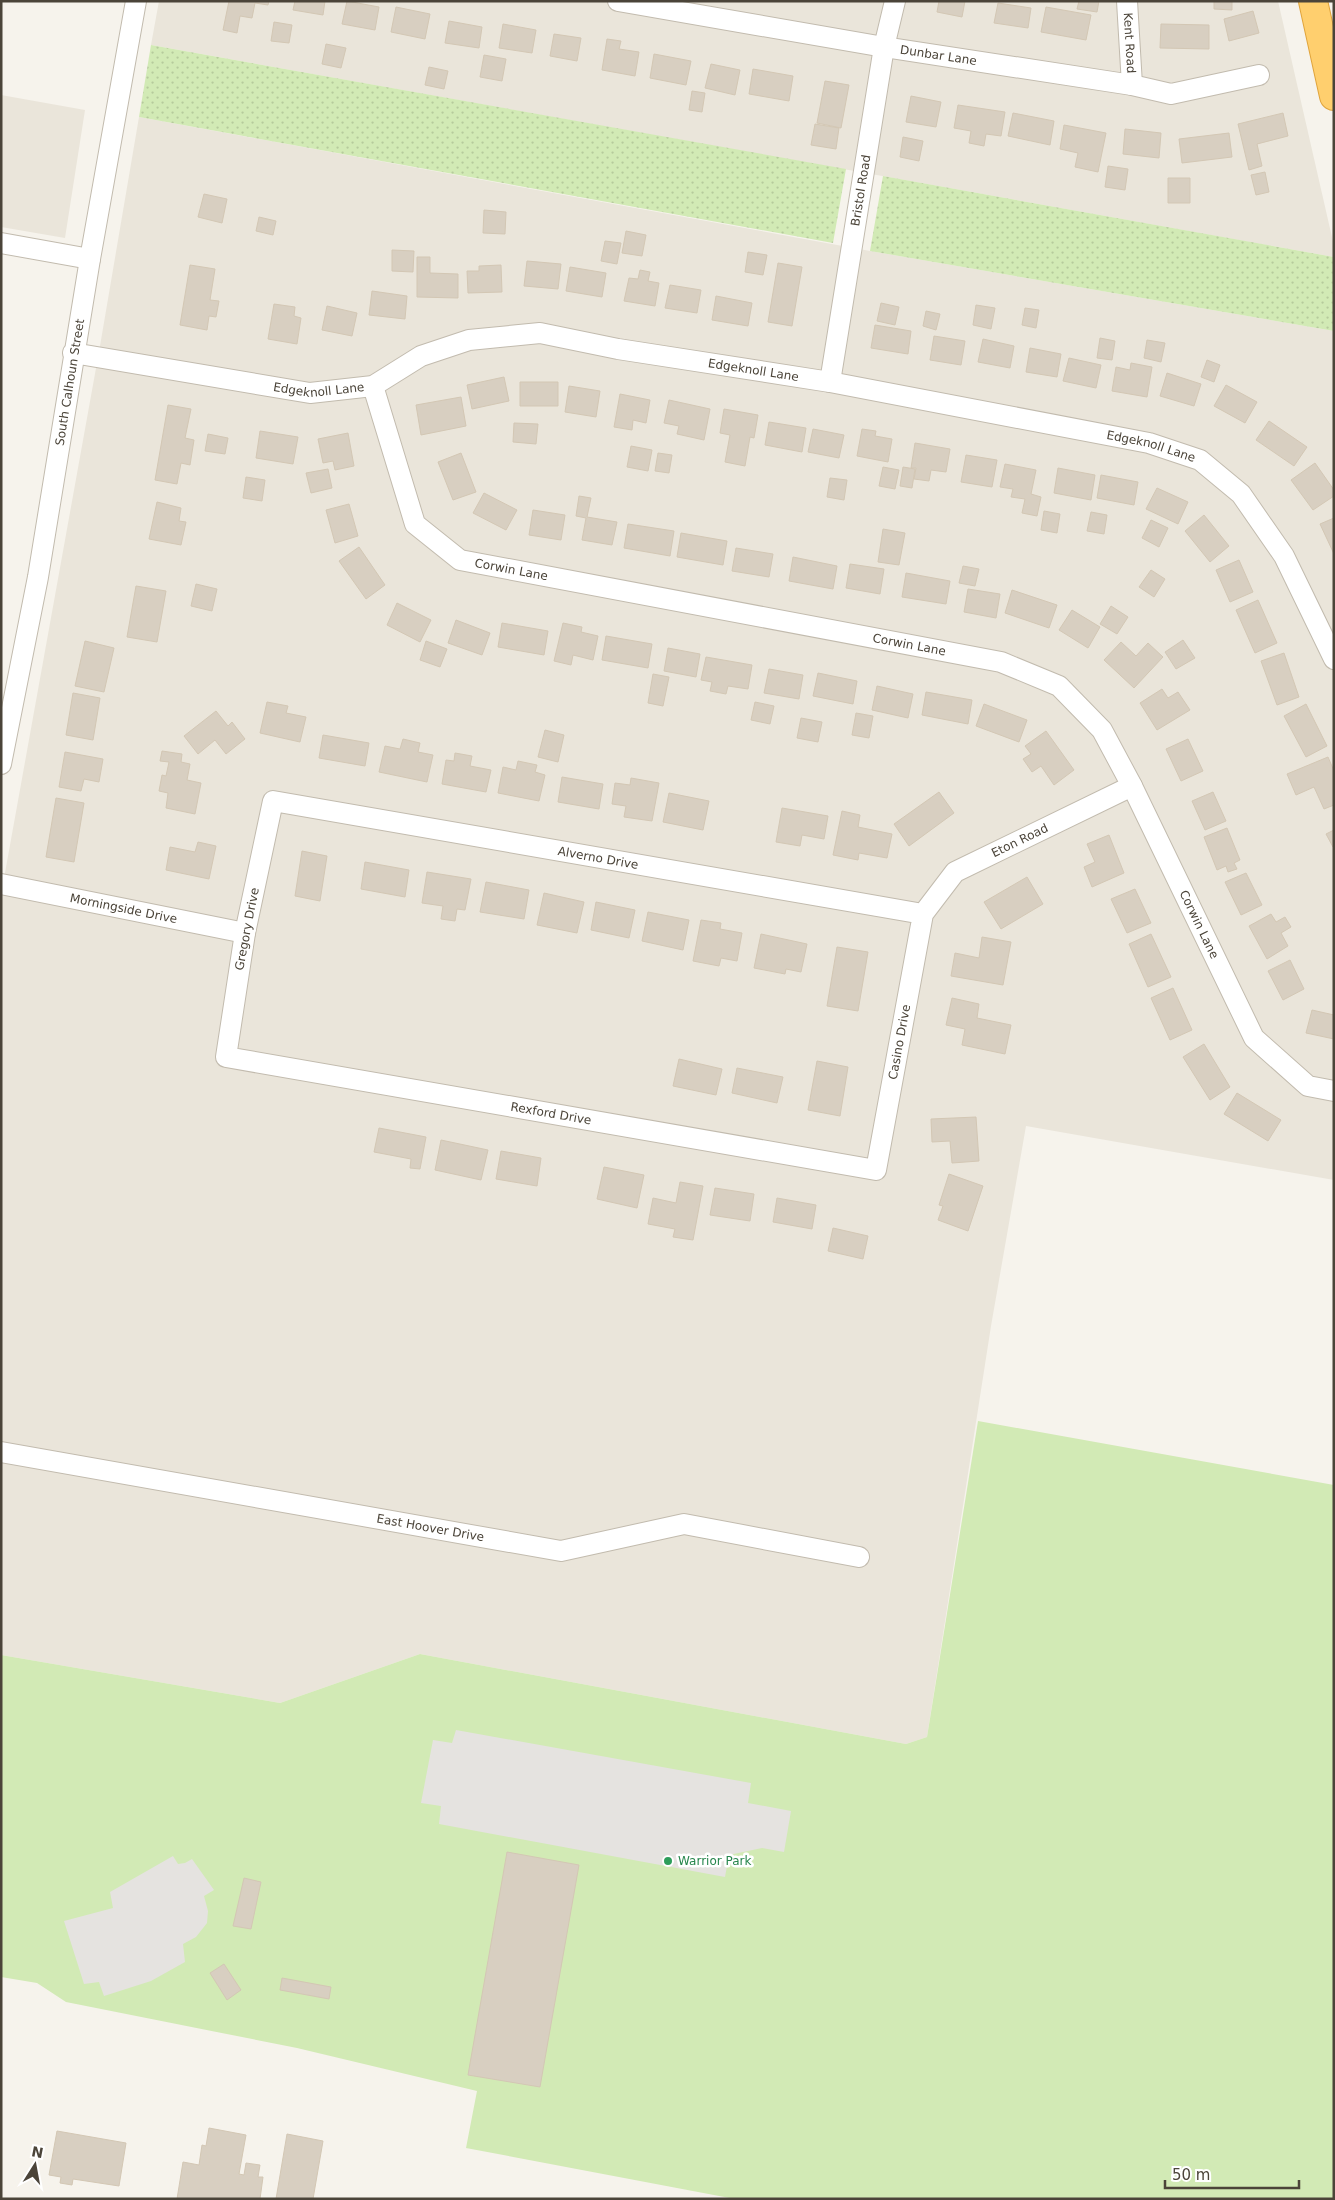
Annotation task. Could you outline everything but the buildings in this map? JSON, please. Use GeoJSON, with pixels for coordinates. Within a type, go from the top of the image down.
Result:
{"type":"FeatureCollection","features":[{"type":"Feature","properties":{"kind":"highway"},"geometry":{"type":"LineString","coordinates":[[1313,1],[1334,96]]}},
{"type":"Feature","properties":{"kind":"street","name":"South Calhoun Street"},"geometry":{"type":"LineString","coordinates":[[1,764],[38,577],[73,353],[136,1]]}},
{"type":"Feature","properties":{"kind":"street","name":"Dunbar Lane"},"geometry":{"type":"LineString","coordinates":[[618,1],[884,47],[1132,85],[1172,94],[1259,75]]}},
{"type":"Feature","properties":{"kind":"street","name":"Bristol Road"},"geometry":{"type":"LineString","coordinates":[[830,382],[884,47],[895,1]]}},
{"type":"Feature","properties":{"kind":"street","name":"Kent Road"},"geometry":{"type":"LineString","coordinates":[[1126,1],[1132,85]]}},
{"type":"Feature","properties":{"kind":"street"},"geometry":{"type":"LineString","coordinates":[[1,243],[90,259]]}},
{"type":"Feature","properties":{"kind":"street","name":"Edgeknoll Lane"},"geometry":{"type":"LineString","coordinates":[[73,353],[310,393],[373,386],[421,356],[469,340],[540,333],[618,349],[830,382],[1149,443],[1200,460],[1241,494],[1284,556],[1334,659]]}},
{"type":"Feature","properties":{"kind":"street","name":"Corwin Lane"},"geometry":{"type":"LineString","coordinates":[[373,386],[415,524],[460,560],[1001,662],[1059,686],[1102,730],[1132,786],[1254,1038],[1308,1086],[1334,1090]]}},
{"type":"Feature","properties":{"kind":"street","name":"Eton Road"},"geometry":{"type":"LineString","coordinates":[[923,914],[955,872],[1132,786]]}},
{"type":"Feature","properties":{"kind":"street","name":"Alverno Drive"},"geometry":{"type":"LineString","coordinates":[[274,801],[923,914]]}},
{"type":"Feature","properties":{"kind":"street","name":"Gregory Drive"},"geometry":{"type":"LineString","coordinates":[[226,1057],[245,933],[274,801]]}},
{"type":"Feature","properties":{"kind":"street","name":"Morningside Drive"},"geometry":{"type":"LineString","coordinates":[[1,884],[245,933]]}},
{"type":"Feature","properties":{"kind":"street","name":"Casino Drive"},"geometry":{"type":"LineString","coordinates":[[876,1170],[923,914]]}},
{"type":"Feature","properties":{"kind":"street","name":"Rexford Drive"},"geometry":{"type":"LineString","coordinates":[[226,1057],[876,1170]]}},
{"type":"Feature","properties":{"kind":"street","name":"East Hoover Drive"},"geometry":{"type":"LineString","coordinates":[[1,1452],[561,1551],[684,1524],[858,1557]]}},
{"type":"Feature","properties":{"kind":"shaded area"},"geometry":{"type":"Polygon","coordinates":[[[159,1],[1278,1],[1334,246],[1334,257],[151,45],[159,1]]]}},
{"type":"Feature","properties":{"kind":"shaded area"},"geometry":{"type":"Polygon","coordinates":[[[1,95],[85,110],[65,238],[1,227],[1,95]]]}},
{"type":"Feature","properties":{"kind":"shaded area"},"geometry":{"type":"Polygon","coordinates":[[[139,117],[870,251],[1334,331],[1334,1180],[1026,1126],[991,1326],[927,1737],[906,1744],[420,1654],[280,1703],[1,1655],[1,895],[100,346],[139,117]]]}},
{"type":"Feature","properties":{"kind":"shaded area"},"geometry":{"type":"Polygon","coordinates":[[[456,1730],[751,1783],[748,1803],[791,1811],[784,1852],[762,1848],[729,1855],[725,1877],[439,1824],[441,1806],[421,1803],[433,1740],[452,1743],[456,1730]]]}},
{"type":"Feature","properties":{"kind":"shaded area"},"geometry":{"type":"Polygon","coordinates":[[[173,1856],[178,1864],[192,1859],[214,1890],[204,1896],[208,1911],[207,1923],[196,1937],[183,1944],[185,1962],[151,1981],[104,1996],[99,1982],[84,1984],[64,1921],[113,1908],[110,1892],[173,1856]]]}},
{"type":"Feature","properties":{"kind":"green space"},"geometry":{"type":"Polygon","coordinates":[[[151,45],[846,169],[833,243],[139,117],[151,45]]]}},
{"type":"Feature","properties":{"kind":"green space"},"geometry":{"type":"Polygon","coordinates":[[[883,176],[1334,257],[1334,331],[870,251],[883,176]]]}},
{"type":"Feature","properties":{"kind":"green space","name":"Warrior Park"},"geometry":{"type":"Polygon","coordinates":[[[978,1421],[1334,1485],[1334,2199],[735,2199],[466,2148],[477,2091],[297,2048],[66,2002],[37,1983],[1,1977],[1,1655],[280,1703],[420,1654],[906,1744],[927,1737],[978,1421]]]}},
{"type":"Feature","properties":{"kind":"place","name":"Warrior Park"},"geometry":{"type":"Point","coordinates":[668,1861]}}]}
